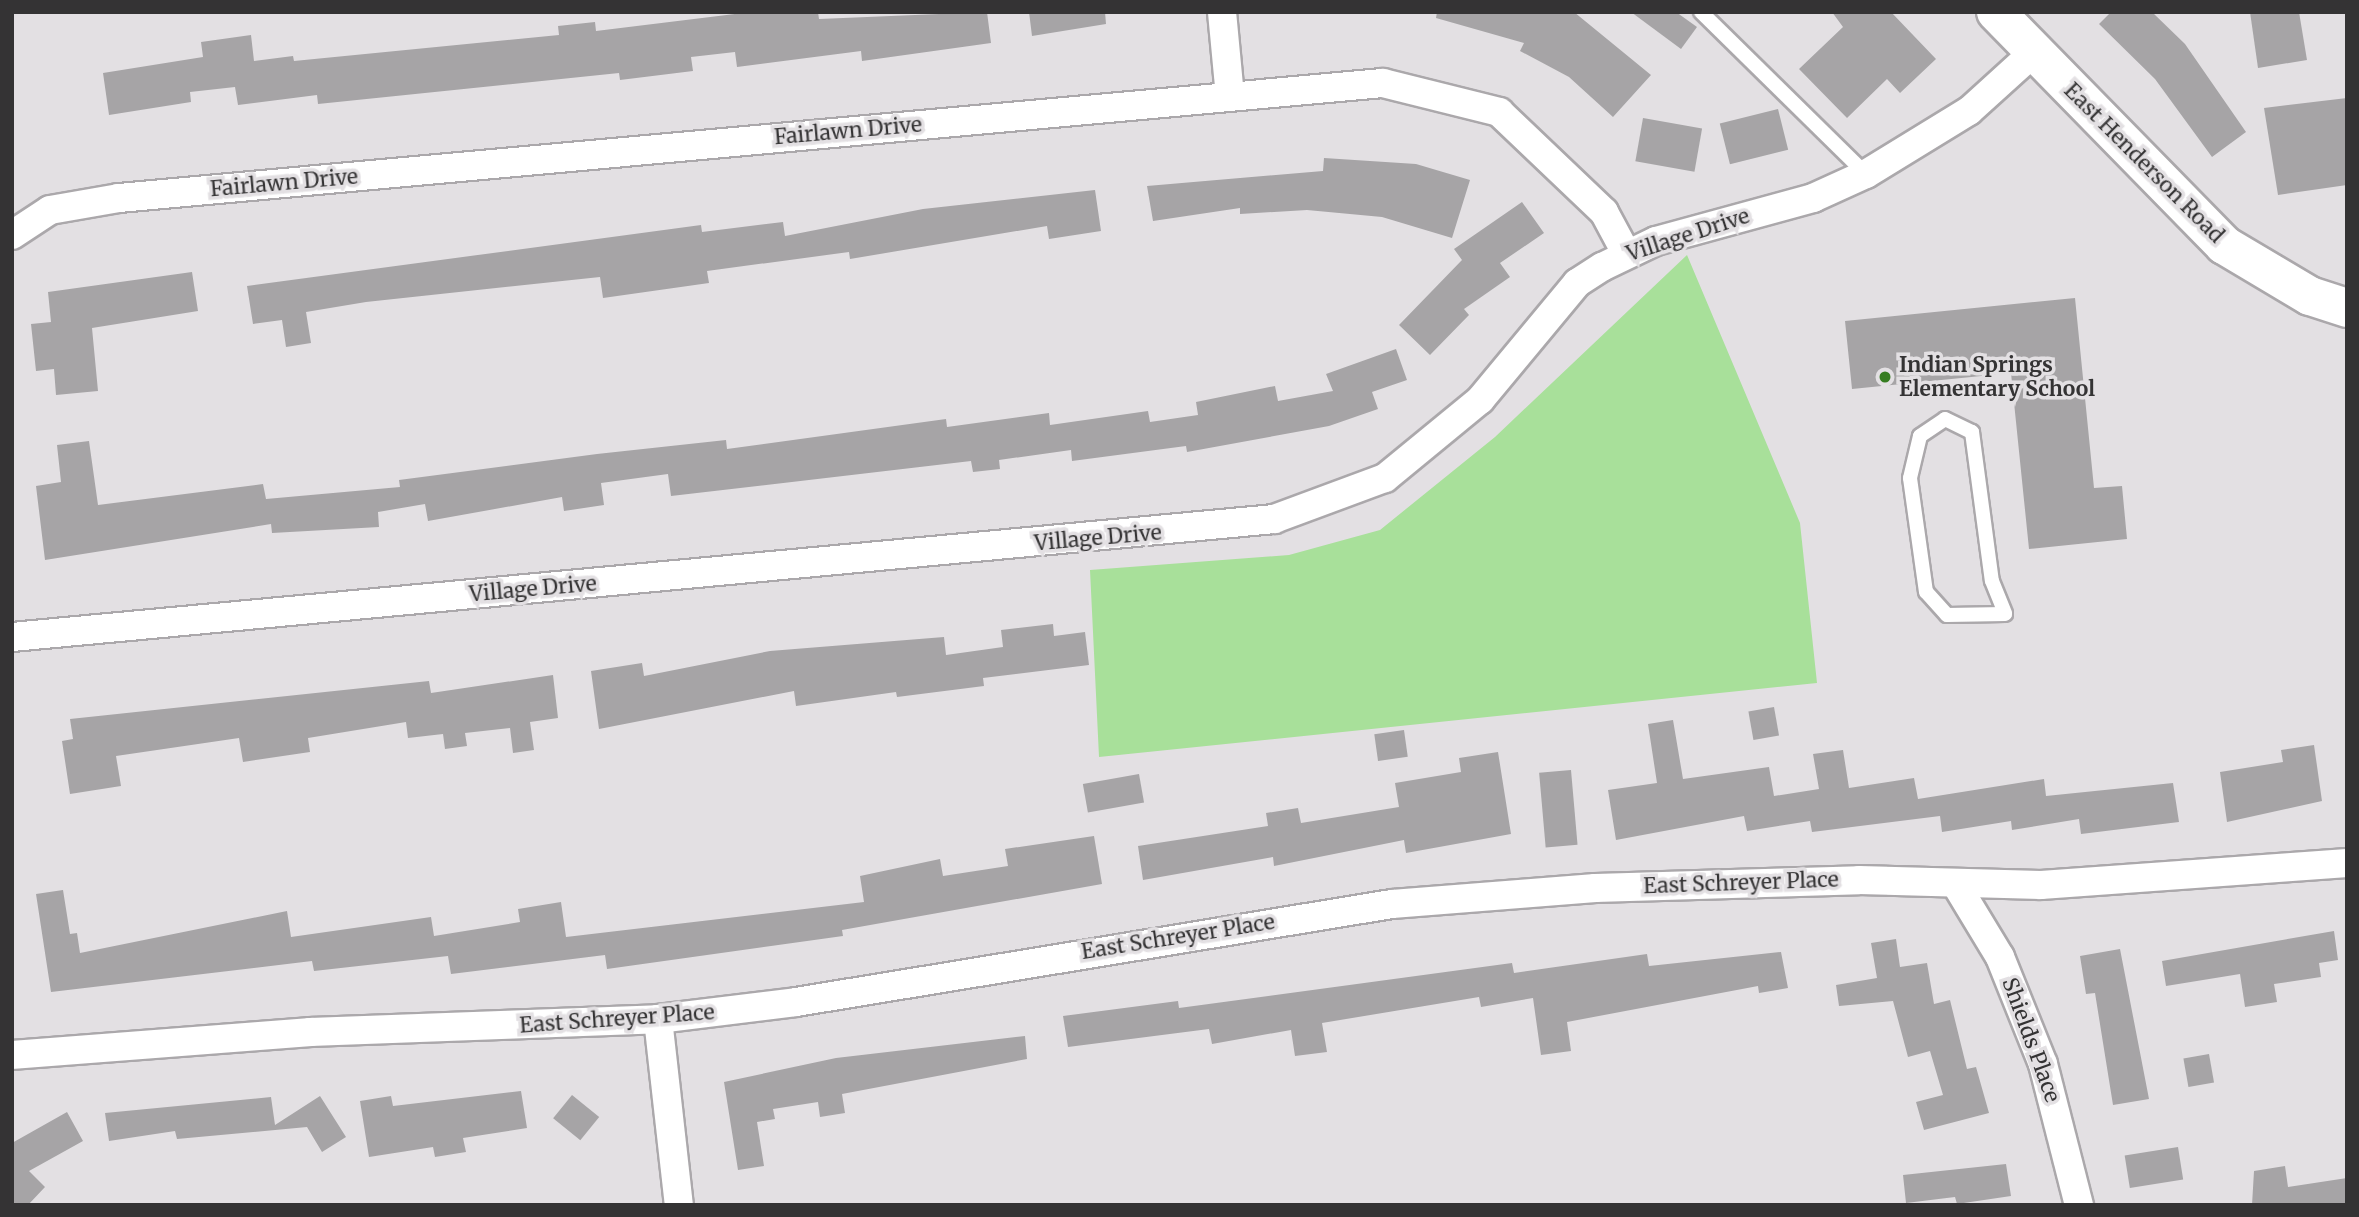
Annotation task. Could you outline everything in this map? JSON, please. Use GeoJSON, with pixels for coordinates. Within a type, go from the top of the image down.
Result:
{"type":"FeatureCollection","features":[{"type":"Feature","properties":{"kind":"main road","name":"East Henderson Road"},"geometry":{"type":"LineString","coordinates":[[1996,12],[2224,245],[2310,296],[2347,308]]}},
{"type":"Feature","properties":{"kind":"street"},"geometry":{"type":"LineString","coordinates":[[1223,12],[1230,96]]}},
{"type":"Feature","properties":{"kind":"street","name":"Village Drive"},"geometry":{"type":"LineString","coordinates":[[12,637],[1274,519],[1385,478],[1480,400],[1577,283],[1626,253],[1813,198],[1866,174],[1969,111],[2034,52]]}},
{"type":"Feature","properties":{"kind":"street","name":"Fairlawn Drive"},"geometry":{"type":"LineString","coordinates":[[14,228],[50,210],[119,198],[1383,83],[1499,112],[1604,212],[1626,253]]}},
{"type":"Feature","properties":{"kind":"street","name":"East Schreyer Place"},"geometry":{"type":"LineString","coordinates":[[12,1055],[310,1032],[659,1019],[796,1002],[1392,904],[1595,887],[1858,880],[1957,886],[2347,863]]}},
{"type":"Feature","properties":{"kind":"street","name":"Shields Place"},"geometry":{"type":"LineString","coordinates":[[1957,886],[2000,957],[2043,1064],[2079,1205]]}},
{"type":"Feature","properties":{"kind":"street"},"geometry":{"type":"LineString","coordinates":[[659,1019],[679,1205]]}},
{"type":"Feature","properties":{"kind":"lane"},"geometry":{"type":"LineString","coordinates":[[1701,12],[1866,174]]}},
{"type":"Feature","properties":{"kind":"lane"},"geometry":{"type":"LineString","coordinates":[[1945,419],[1972,432],[1992,581],[2006,614],[1947,615],[1926,592],[1910,478],[1920,436],[1945,419]]}},
{"type":"Feature","properties":{"kind":"green space"},"geometry":{"type":"Polygon","coordinates":[[[1687,255],[1800,523],[1817,683],[1099,757],[1090,570],[1289,555],[1380,530],[1495,437],[1687,255]]]}},
{"type":"Feature","properties":{"kind":"building"},"geometry":{"type":"Polygon","coordinates":[[[751,12],[818,12],[819,19],[987,12],[991,43],[862,61],[861,51],[737,67],[735,52],[691,57],[693,71],[620,80],[619,73],[318,104],[317,95],[238,105],[235,87],[190,92],[191,102],[109,115],[103,73],[203,57],[201,42],[251,35],[254,61],[293,56],[294,61],[559,35],[558,26],[595,22],[596,31],[751,12]]]}},
{"type":"Feature","properties":{"kind":"building"},"geometry":{"type":"Polygon","coordinates":[[[1029,12],[1105,12],[1106,24],[1032,36],[1029,12]]]}},
{"type":"Feature","properties":{"kind":"building"},"geometry":{"type":"Polygon","coordinates":[[[1437,12],[1574,12],[1651,75],[1613,117],[1569,77],[1520,51],[1524,43],[1436,18],[1437,12]]]}},
{"type":"Feature","properties":{"kind":"building"},"geometry":{"type":"Polygon","coordinates":[[[1631,12],[1676,12],[1697,27],[1681,49],[1631,12]]]}},
{"type":"Feature","properties":{"kind":"building"},"geometry":{"type":"Polygon","coordinates":[[[1832,12],[1891,12],[1936,59],[1900,93],[1887,79],[1847,118],[1799,69],[1843,27],[1832,12]]]}},
{"type":"Feature","properties":{"kind":"building"},"geometry":{"type":"Polygon","coordinates":[[[2111,12],[2152,12],[2185,44],[2246,132],[2212,157],[2155,79],[2099,24],[2111,12]]]}},
{"type":"Feature","properties":{"kind":"building"},"geometry":{"type":"Polygon","coordinates":[[[2250,12],[2299,12],[2307,60],[2258,68],[2250,12]]]}},
{"type":"Feature","properties":{"kind":"building"},"geometry":{"type":"Polygon","coordinates":[[[2347,98],[2347,185],[2278,195],[2264,108],[2347,98]]]}},
{"type":"Feature","properties":{"kind":"building"},"geometry":{"type":"Polygon","coordinates":[[[1778,109],[1788,150],[1730,164],[1720,124],[1778,109]]]}},
{"type":"Feature","properties":{"kind":"building"},"geometry":{"type":"Polygon","coordinates":[[[1643,118],[1702,128],[1694,172],[1635,161],[1643,118]]]}},
{"type":"Feature","properties":{"kind":"building"},"geometry":{"type":"Polygon","coordinates":[[[1324,158],[1416,164],[1470,180],[1452,238],[1382,217],[1307,210],[1240,214],[1240,208],[1153,221],[1147,186],[1323,171],[1324,158]]]}},
{"type":"Feature","properties":{"kind":"building"},"geometry":{"type":"Polygon","coordinates":[[[1095,190],[1101,231],[1049,239],[1047,226],[850,259],[849,252],[707,271],[709,283],[603,298],[600,277],[366,302],[306,312],[311,343],[286,347],[282,320],[253,324],[247,286],[701,225],[702,232],[783,222],[785,236],[923,209],[1095,190]]]}},
{"type":"Feature","properties":{"kind":"building"},"geometry":{"type":"Polygon","coordinates":[[[1522,202],[1544,233],[1500,263],[1510,277],[1464,309],[1469,315],[1430,355],[1399,325],[1462,260],[1454,249],[1522,202]]]}},
{"type":"Feature","properties":{"kind":"building"},"geometry":{"type":"Polygon","coordinates":[[[192,272],[198,311],[92,328],[98,391],[56,395],[54,369],[36,371],[31,324],[51,322],[48,292],[192,272]]]}},
{"type":"Feature","properties":{"kind":"building","name":"Indian Springs Elementary School"},"geometry":{"type":"Polygon","coordinates":[[[2075,298],[2094,488],[2122,486],[2127,539],[2029,549],[2011,373],[1852,389],[1845,321],[2075,298]]]}},
{"type":"Feature","properties":{"kind":"building"},"geometry":{"type":"Polygon","coordinates":[[[1396,349],[1407,380],[1372,392],[1378,409],[1329,426],[1187,452],[1186,446],[1072,461],[1071,450],[999,460],[1000,469],[973,472],[971,461],[671,496],[668,474],[601,483],[604,505],[564,511],[562,497],[428,521],[425,504],[378,512],[379,527],[272,533],[271,524],[45,560],[36,486],[61,482],[57,445],[89,441],[98,505],[263,484],[266,499],[400,487],[399,480],[597,454],[726,440],[727,449],[946,419],[947,427],[1049,413],[1050,425],[1148,411],[1150,422],[1198,415],[1196,402],[1275,386],[1278,401],[1333,391],[1326,374],[1396,349]]]}},
{"type":"Feature","properties":{"kind":"building"},"geometry":{"type":"Polygon","coordinates":[[[1053,624],[1054,636],[1085,632],[1089,665],[983,678],[984,686],[897,697],[896,692],[796,706],[794,691],[599,729],[591,671],[642,663],[644,676],[770,651],[944,637],[946,655],[1003,647],[1001,630],[1053,624]]]}},
{"type":"Feature","properties":{"kind":"building"},"geometry":{"type":"Polygon","coordinates":[[[553,675],[558,718],[530,722],[534,750],[513,753],[510,728],[465,733],[467,746],[445,749],[443,734],[408,738],[406,722],[308,738],[310,752],[243,762],[239,738],[116,756],[121,786],[70,794],[62,741],[73,739],[70,719],[429,681],[431,693],[553,675]]]}},
{"type":"Feature","properties":{"kind":"building"},"geometry":{"type":"Polygon","coordinates":[[[1774,707],[1779,736],[1753,740],[1748,712],[1774,707]]]}},
{"type":"Feature","properties":{"kind":"building"},"geometry":{"type":"Polygon","coordinates":[[[1673,720],[1683,779],[1769,767],[1774,796],[1819,789],[1813,754],[1843,750],[1849,788],[1914,778],[1918,799],[2044,779],[2046,796],[2173,783],[2179,822],[2081,834],[2079,819],[2012,830],[2011,821],[1942,832],[1940,816],[1812,832],[1810,821],[1747,831],[1744,816],[1616,840],[1608,790],[1657,783],[1648,724],[1673,720]]]}},
{"type":"Feature","properties":{"kind":"building"},"geometry":{"type":"Polygon","coordinates":[[[1404,730],[1408,757],[1378,761],[1374,734],[1404,730]]]}},
{"type":"Feature","properties":{"kind":"building"},"geometry":{"type":"Polygon","coordinates":[[[2314,745],[2322,801],[2227,822],[2220,772],[2283,762],[2281,750],[2314,745]]]}},
{"type":"Feature","properties":{"kind":"building"},"geometry":{"type":"Polygon","coordinates":[[[1498,752],[1511,834],[1406,853],[1404,840],[1274,866],[1273,857],[1143,880],[1138,846],[1268,826],[1266,813],[1298,808],[1301,823],[1399,807],[1395,783],[1461,772],[1459,758],[1498,752]]]}},
{"type":"Feature","properties":{"kind":"building"},"geometry":{"type":"Polygon","coordinates":[[[1571,770],[1578,845],[1546,848],[1539,773],[1571,770]]]}},
{"type":"Feature","properties":{"kind":"building"},"geometry":{"type":"Polygon","coordinates":[[[1139,774],[1144,803],[1088,812],[1083,784],[1139,774]]]}},
{"type":"Feature","properties":{"kind":"building"},"geometry":{"type":"Polygon","coordinates":[[[1094,836],[1102,884],[842,930],[843,936],[607,969],[605,955],[451,974],[448,956],[314,971],[312,961],[51,992],[36,894],[63,890],[70,934],[77,933],[80,953],[287,911],[291,937],[431,917],[434,936],[520,922],[518,909],[561,902],[566,937],[864,902],[860,876],[940,859],[943,876],[1008,866],[1005,849],[1094,836]]]}},
{"type":"Feature","properties":{"kind":"building"},"geometry":{"type":"Polygon","coordinates":[[[2334,931],[2338,960],[2319,963],[2321,977],[2274,984],[2277,1002],[2245,1007],[2240,974],[2166,986],[2162,961],[2334,931]]]}},
{"type":"Feature","properties":{"kind":"building"},"geometry":{"type":"Polygon","coordinates":[[[1896,939],[1900,967],[1927,963],[1934,1004],[1950,1000],[1967,1069],[1976,1067],[1989,1113],[1924,1130],[1916,1102],[1943,1095],[1930,1051],[1908,1057],[1893,1001],[1839,1006],[1836,985],[1877,978],[1871,943],[1896,939]]]}},
{"type":"Feature","properties":{"kind":"building"},"geometry":{"type":"Polygon","coordinates":[[[2120,949],[2149,1099],[2113,1105],[2095,993],[2086,994],[2080,956],[2120,949]]]}},
{"type":"Feature","properties":{"kind":"building"},"geometry":{"type":"Polygon","coordinates":[[[1781,952],[1788,988],[1759,993],[1758,986],[1567,1022],[1571,1051],[1541,1055],[1533,998],[1481,1007],[1479,997],[1322,1023],[1327,1052],[1295,1056],[1291,1030],[1212,1044],[1209,1029],[1068,1047],[1063,1016],[1178,1001],[1179,1008],[1512,963],[1514,973],[1647,954],[1649,966],[1781,952]]]}},
{"type":"Feature","properties":{"kind":"building"},"geometry":{"type":"Polygon","coordinates":[[[1025,1036],[1027,1059],[842,1094],[845,1113],[820,1117],[818,1102],[773,1109],[775,1119],[757,1122],[764,1166],[738,1170],[724,1082],[836,1058],[1025,1036]]]}},
{"type":"Feature","properties":{"kind":"building"},"geometry":{"type":"Polygon","coordinates":[[[2209,1054],[2214,1083],[2188,1087],[2183,1059],[2209,1054]]]}},
{"type":"Feature","properties":{"kind":"building"},"geometry":{"type":"Polygon","coordinates":[[[521,1091],[527,1128],[463,1138],[466,1152],[435,1157],[433,1147],[369,1157],[360,1101],[391,1096],[393,1106],[521,1091]]]}},
{"type":"Feature","properties":{"kind":"building"},"geometry":{"type":"Polygon","coordinates":[[[572,1095],[599,1117],[580,1140],[553,1118],[572,1095]]]}},
{"type":"Feature","properties":{"kind":"building"},"geometry":{"type":"Polygon","coordinates":[[[320,1096],[346,1137],[322,1152],[307,1127],[177,1139],[175,1131],[109,1141],[105,1113],[271,1097],[275,1125],[320,1096]]]}},
{"type":"Feature","properties":{"kind":"building"},"geometry":{"type":"Polygon","coordinates":[[[67,1112],[83,1141],[29,1171],[45,1187],[28,1205],[12,1205],[12,1143],[67,1112]]]}},
{"type":"Feature","properties":{"kind":"building"},"geometry":{"type":"Polygon","coordinates":[[[2178,1147],[2183,1180],[2130,1188],[2125,1155],[2178,1147]]]}},
{"type":"Feature","properties":{"kind":"building"},"geometry":{"type":"Polygon","coordinates":[[[2006,1164],[2011,1196],[1957,1204],[1955,1197],[1906,1203],[1903,1175],[2006,1164]]]}},
{"type":"Feature","properties":{"kind":"building"},"geometry":{"type":"Polygon","coordinates":[[[2285,1166],[2288,1187],[2347,1178],[2347,1205],[2252,1205],[2254,1171],[2285,1166]]]}},
{"type":"Feature","properties":{"kind":"place","name":"Indian Springs Elementary School"},"geometry":{"type":"Point","coordinates":[1885,377]}}]}
